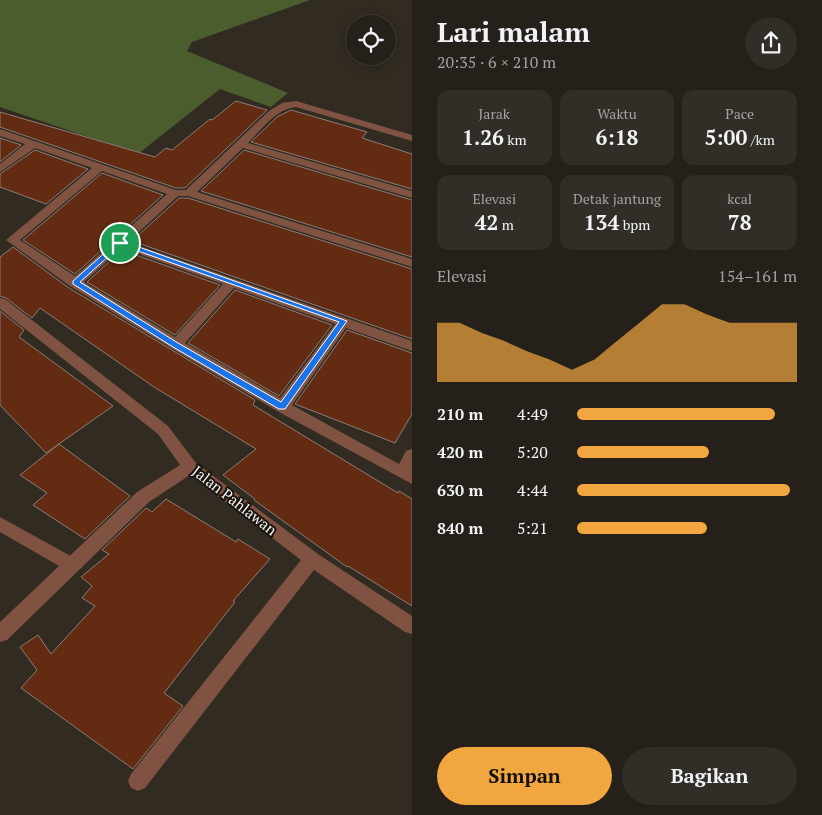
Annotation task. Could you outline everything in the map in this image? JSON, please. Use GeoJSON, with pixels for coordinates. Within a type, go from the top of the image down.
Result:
{"type":"FeatureCollection","features":[{"type":"Feature","properties":{"kind":"street"},"geometry":{"type":"LineString","coordinates":[[189,193],[273,113],[286,105],[296,104],[412,138]]}},
{"type":"Feature","properties":{"kind":"street"},"geometry":{"type":"LineString","coordinates":[[0,132],[102,166],[174,193],[189,193],[412,264]]}},
{"type":"Feature","properties":{"kind":"street"},"geometry":{"type":"LineString","coordinates":[[0,170],[34,143]]}},
{"type":"Feature","properties":{"kind":"street"},"geometry":{"type":"LineString","coordinates":[[241,144],[412,195]]}},
{"type":"Feature","properties":{"kind":"street"},"geometry":{"type":"LineString","coordinates":[[12,240],[102,166]]}},
{"type":"Feature","properties":{"kind":"street"},"geometry":{"type":"LineString","coordinates":[[75,283],[174,193]]}},
{"type":"Feature","properties":{"kind":"street"},"geometry":{"type":"LineString","coordinates":[[0,232],[75,283],[176,345],[282,407],[407,475],[412,455]]}},
{"type":"Feature","properties":{"kind":"street"},"geometry":{"type":"LineString","coordinates":[[120,243],[412,346]]}},
{"type":"Feature","properties":{"kind":"street"},"geometry":{"type":"LineString","coordinates":[[176,345],[232,282]]}},
{"type":"Feature","properties":{"kind":"street","name":"Jalan Pahlawan"},"geometry":{"type":"LineString","coordinates":[[0,302],[163,430],[190,467],[312,559],[412,626]]}},
{"type":"Feature","properties":{"kind":"street"},"geometry":{"type":"LineString","coordinates":[[282,407],[344,321]]}},
{"type":"Feature","properties":{"kind":"street"},"geometry":{"type":"LineString","coordinates":[[0,634],[143,498],[190,467]]}},
{"type":"Feature","properties":{"kind":"street"},"geometry":{"type":"LineString","coordinates":[[0,524],[72,565]]}},
{"type":"Feature","properties":{"kind":"street"},"geometry":{"type":"LineString","coordinates":[[138,781],[312,559]]}},
{"type":"Feature","properties":{"kind":"green space"},"geometry":{"type":"Polygon","coordinates":[[[0,0],[310,0],[192,42],[187,51],[288,93],[271,107],[220,89],[138,154],[0,107],[0,0]]]}},
{"type":"Feature","properties":{"kind":"building"},"geometry":{"type":"Polygon","coordinates":[[[236,101],[267,110],[185,188],[176,188],[0,127],[0,112],[155,157],[166,148],[172,150],[210,119],[212,120],[236,101]]]}},
{"type":"Feature","properties":{"kind":"building"},"geometry":{"type":"Polygon","coordinates":[[[291,110],[367,132],[362,138],[412,154],[412,189],[251,142],[277,117],[291,110]]]}},
{"type":"Feature","properties":{"kind":"building"},"geometry":{"type":"Polygon","coordinates":[[[0,138],[21,145],[0,162],[0,138]]]}},
{"type":"Feature","properties":{"kind":"building"},"geometry":{"type":"Polygon","coordinates":[[[35,150],[88,169],[46,204],[0,187],[0,174],[35,150]]]}},
{"type":"Feature","properties":{"kind":"building"},"geometry":{"type":"Polygon","coordinates":[[[244,150],[412,200],[412,257],[201,191],[244,150]]]}},
{"type":"Feature","properties":{"kind":"building"},"geometry":{"type":"Polygon","coordinates":[[[102,173],[163,195],[75,274],[23,240],[102,173]]]}},
{"type":"Feature","properties":{"kind":"building"},"geometry":{"type":"Polygon","coordinates":[[[179,198],[188,198],[412,269],[412,339],[132,241],[179,198]]]}},
{"type":"Feature","properties":{"kind":"building"},"geometry":{"type":"Polygon","coordinates":[[[13,247],[69,288],[255,400],[253,405],[398,493],[399,491],[412,499],[412,606],[347,567],[254,500],[223,475],[256,449],[154,387],[40,308],[32,318],[6,298],[0,296],[0,257],[13,247]]]}},
{"type":"Feature","properties":{"kind":"building"},"geometry":{"type":"Polygon","coordinates":[[[122,250],[220,285],[175,335],[87,282],[122,250]]]}},
{"type":"Feature","properties":{"kind":"building"},"geometry":{"type":"Polygon","coordinates":[[[235,290],[332,325],[279,396],[188,343],[235,290]]]}},
{"type":"Feature","properties":{"kind":"building"},"geometry":{"type":"Polygon","coordinates":[[[0,311],[24,330],[19,337],[113,406],[46,453],[0,405],[0,311]]]}},
{"type":"Feature","properties":{"kind":"building"},"geometry":{"type":"Polygon","coordinates":[[[347,330],[412,353],[412,414],[395,443],[295,404],[347,330]]]}},
{"type":"Feature","properties":{"kind":"building"},"geometry":{"type":"Polygon","coordinates":[[[59,444],[130,496],[85,539],[33,505],[47,493],[20,475],[59,444]]]}},
{"type":"Feature","properties":{"kind":"building"},"geometry":{"type":"Polygon","coordinates":[[[166,499],[236,542],[238,539],[270,559],[233,601],[235,602],[164,693],[183,706],[133,769],[21,688],[37,670],[20,647],[38,635],[51,654],[95,606],[82,598],[92,586],[81,577],[109,554],[102,550],[146,508],[152,512],[166,499]]]}},
{"type":"Feature","properties":{"kind":"route"},"geometry":{"type":"LineString","coordinates":[[120,243],[344,321],[282,407],[232,379],[75,283],[120,243]]}}]}
